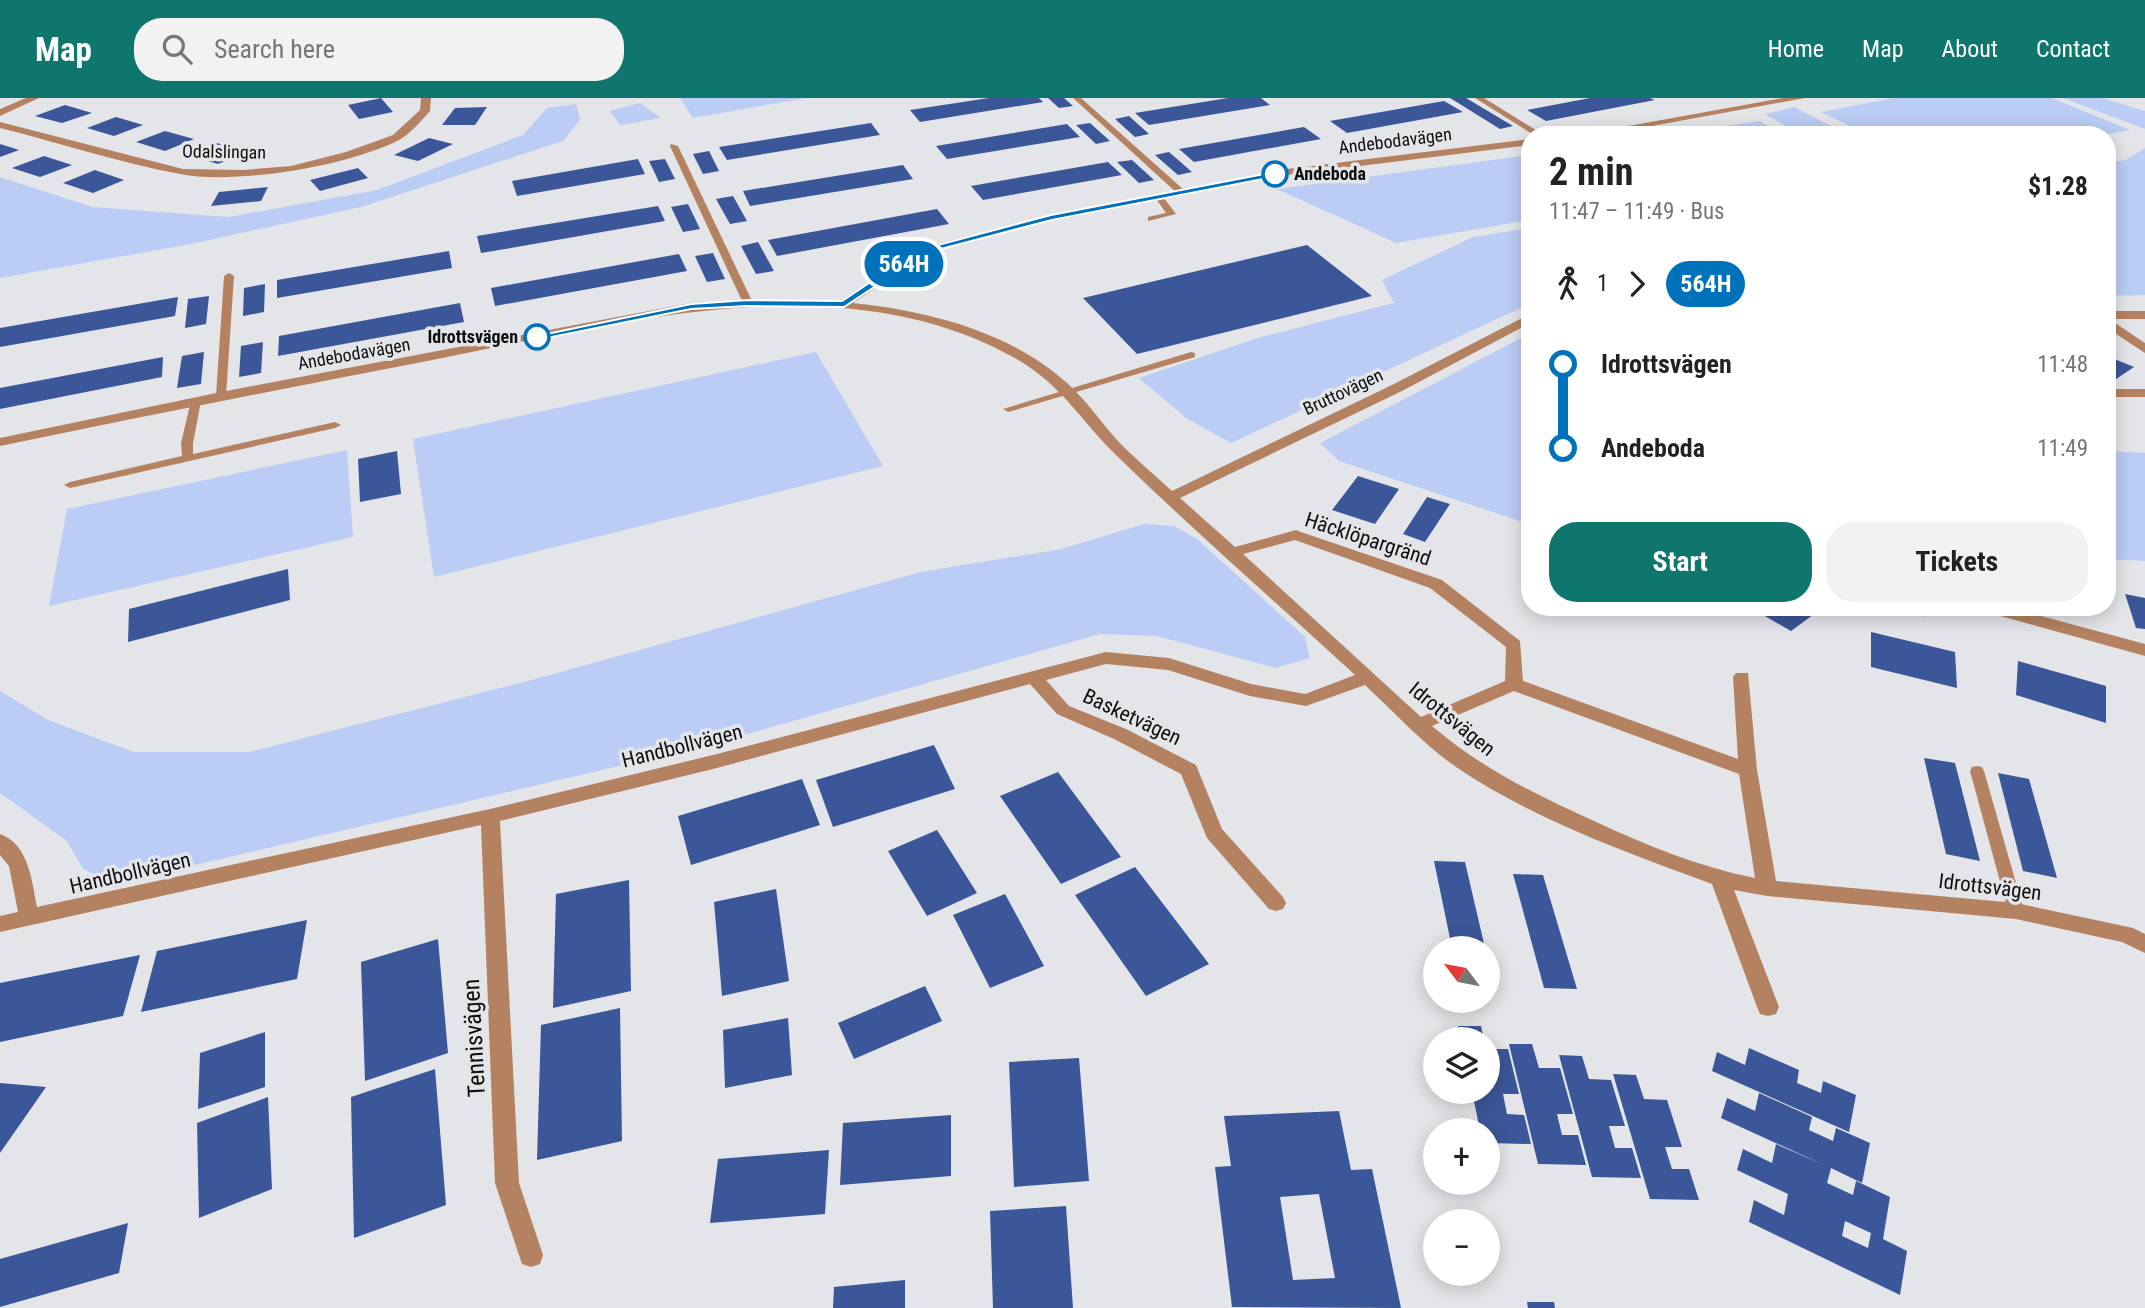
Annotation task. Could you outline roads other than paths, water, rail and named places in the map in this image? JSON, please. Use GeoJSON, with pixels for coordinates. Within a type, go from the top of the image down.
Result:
{"type":"FeatureCollection","features":[{"type":"Feature","properties":{"kind":"street"},"geometry":{"type":"LineString","coordinates":[[0,113],[34,98]]}},
{"type":"Feature","properties":{"kind":"street","name":"Odalslingan"},"geometry":{"type":"LineString","coordinates":[[0,125],[183,172],[243,173],[291,169],[349,154],[397,137],[425,111],[426,98]]}},
{"type":"Feature","properties":{"kind":"street"},"geometry":{"type":"LineString","coordinates":[[1637,126],[1800,98]]}},
{"type":"Feature","properties":{"kind":"street","name":"Andebodavägen"},"geometry":{"type":"LineString","coordinates":[[0,442],[196,401],[691,307],[748,303],[844,304],[908,261],[937,247],[1051,218],[1287,172],[1521,143]]}},
{"type":"Feature","properties":{"kind":"street","name":"Idrottsvägen"},"geometry":{"type":"LineString","coordinates":[[844,304],[942,324],[991,341],[1029,361],[1070,393],[1117,448],[1234,552],[1419,725],[1461,761],[1513,792],[1632,847],[1720,879],[1767,888],[2016,911],[2126,934],[2145,944]]}},
{"type":"Feature","properties":{"kind":"street"},"geometry":{"type":"LineString","coordinates":[[2116,315],[2145,314]]}},
{"type":"Feature","properties":{"kind":"street","name":"Bruttovägen"},"geometry":{"type":"LineString","coordinates":[[1171,497],[1398,388],[1521,323]]}},
{"type":"Feature","properties":{"kind":"street"},"geometry":{"type":"LineString","coordinates":[[2116,328],[2145,349]]}},
{"type":"Feature","properties":{"kind":"street"},"geometry":{"type":"LineString","coordinates":[[2116,393],[2145,393]]}},
{"type":"Feature","properties":{"kind":"street","name":"Häcklöpargränd"},"geometry":{"type":"LineString","coordinates":[[1234,552],[1296,535],[1436,584],[1514,645],[1514,684]]}},
{"type":"Feature","properties":{"kind":"street"},"geometry":{"type":"LineString","coordinates":[[2021,616],[2145,650]]}},
{"type":"Feature","properties":{"kind":"street","name":"Handbollvägen"},"geometry":{"type":"LineString","coordinates":[[0,924],[490,816],[713,762],[1106,658],[1170,664],[1250,690],[1306,701],[1368,677]]}},
{"type":"Feature","properties":{"kind":"street","name":"Basketvägen"},"geometry":{"type":"LineString","coordinates":[[1034,677],[1063,710],[1120,734],[1189,771],[1214,833],[1276,903]]}},
{"type":"Feature","properties":{"kind":"street"},"geometry":{"type":"LineString","coordinates":[[1742,677],[1748,770],[1767,888]]}},
{"type":"Feature","properties":{"kind":"street"},"geometry":{"type":"LineString","coordinates":[[1419,725],[1514,684],[1748,770]]}},
{"type":"Feature","properties":{"kind":"street","name":"Tennisvägen"},"geometry":{"type":"LineString","coordinates":[[490,816],[507,1183],[531,1255]]}},
{"type":"Feature","properties":{"kind":"street"},"geometry":{"type":"LineString","coordinates":[[0,842],[18,863],[29,918]]}},
{"type":"Feature","properties":{"kind":"street"},"geometry":{"type":"LineString","coordinates":[[1720,879],[1768,1007]]}},
{"type":"Feature","properties":{"kind":"lane"},"geometry":{"type":"LineString","coordinates":[[1077,98],[1181,192]]}},
{"type":"Feature","properties":{"kind":"lane"},"geometry":{"type":"LineString","coordinates":[[1479,98],[1525,126]]}},
{"type":"Feature","properties":{"kind":"lane"},"geometry":{"type":"LineString","coordinates":[[674,146],[748,303]]}},
{"type":"Feature","properties":{"kind":"lane"},"geometry":{"type":"LineString","coordinates":[[1151,219],[1172,214],[1158,196]]}},
{"type":"Feature","properties":{"kind":"lane"},"geometry":{"type":"LineString","coordinates":[[222,396],[229,276]]}},
{"type":"Feature","properties":{"kind":"lane"},"geometry":{"type":"LineString","coordinates":[[1008,410],[1191,355]]}},
{"type":"Feature","properties":{"kind":"lane"},"geometry":{"type":"LineString","coordinates":[[188,458],[187,443],[196,401]]}},
{"type":"Feature","properties":{"kind":"lane"},"geometry":{"type":"LineString","coordinates":[[70,485],[335,425]]}},
{"type":"Feature","properties":{"kind":"lane"},"geometry":{"type":"LineString","coordinates":[[1977,771],[2016,911]]}},
{"type":"Feature","properties":{"kind":"place","name":"Andeboda"},"geometry":{"type":"Point","coordinates":[1275,174]}},
{"type":"Feature","properties":{"kind":"place","name":"Idrottsvägen"},"geometry":{"type":"Point","coordinates":[537,337]}}]}
